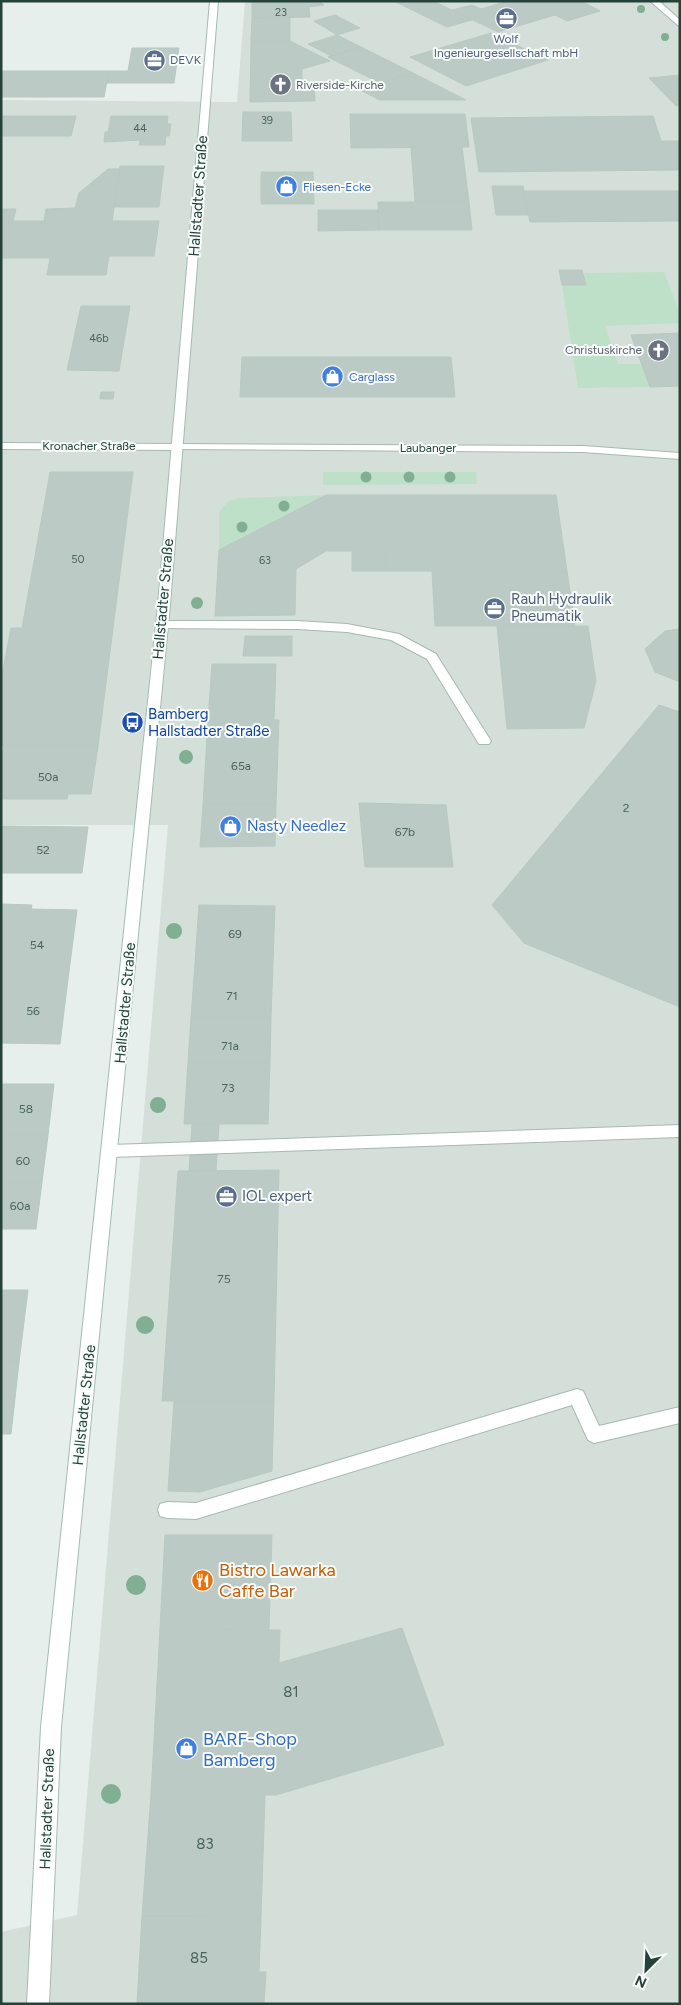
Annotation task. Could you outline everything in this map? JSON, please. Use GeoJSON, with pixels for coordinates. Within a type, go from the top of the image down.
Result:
{"type":"FeatureCollection","features":[{"type":"Feature","properties":{"kind":"main road","name":"Hallstadter Straße"},"geometry":{"type":"LineString","coordinates":[[38,2004],[51,1728],[110,1151],[161,624],[214,1]]}},
{"type":"Feature","properties":{"kind":"main road"},"geometry":{"type":"LineString","coordinates":[[654,1],[680,25]]}},
{"type":"Feature","properties":{"kind":"main road","name":"Kronacher Straße"},"geometry":{"type":"LineString","coordinates":[[1,446],[177,447]]}},
{"type":"Feature","properties":{"kind":"main road","name":"Laubanger"},"geometry":{"type":"LineString","coordinates":[[177,447],[583,449],[680,456]]}},
{"type":"Feature","properties":{"kind":"main road"},"geometry":{"type":"LineString","coordinates":[[161,624],[331,627],[395,637],[432,657],[484,741]]}},
{"type":"Feature","properties":{"kind":"main road"},"geometry":{"type":"LineString","coordinates":[[110,1151],[680,1131]]}},
{"type":"Feature","properties":{"kind":"main road"},"geometry":{"type":"LineString","coordinates":[[167,1510],[196,1510],[577,1396],[594,1435],[680,1415]]}},
{"type":"Feature","properties":{"kind":"shaded area"},"geometry":{"type":"Polygon","coordinates":[[[245,1],[680,1],[680,2004],[1,2004],[1,1932],[77,1915],[168,825],[1,825],[1,100],[237,102],[245,1]]]}},
{"type":"Feature","properties":{"kind":"green space"},"geometry":{"type":"Polygon","coordinates":[[[664,272],[680,314],[680,323],[605,326],[618,364],[642,364],[650,387],[578,388],[562,285],[585,285],[583,273],[664,272]]]}},
{"type":"Feature","properties":{"kind":"green space"},"geometry":{"type":"Polygon","coordinates":[[[323,472],[476,472],[477,484],[323,485],[323,472]]]}},
{"type":"Feature","properties":{"kind":"green space"},"geometry":{"type":"Polygon","coordinates":[[[326,495],[219,550],[219,512],[229,501],[238,498],[326,495]]]}},
{"type":"Feature","properties":{"kind":"building"},"geometry":{"type":"Polygon","coordinates":[[[252,1],[320,1],[324,5],[309,7],[310,17],[252,18],[252,1]]]}},
{"type":"Feature","properties":{"kind":"building"},"geometry":{"type":"Polygon","coordinates":[[[394,1],[433,1],[472,20],[447,27],[394,1]]]}},
{"type":"Feature","properties":{"kind":"building"},"geometry":{"type":"Polygon","coordinates":[[[508,1],[581,1],[600,11],[567,21],[555,15],[498,32],[452,10],[472,5],[481,9],[508,1]]]}},
{"type":"Feature","properties":{"kind":"building"},"geometry":{"type":"Polygon","coordinates":[[[335,15],[360,28],[337,35],[314,21],[335,15]]]}},
{"type":"Feature","properties":{"kind":"building"},"geometry":{"type":"Polygon","coordinates":[[[290,17],[290,41],[251,41],[252,18],[290,17]]]}},
{"type":"Feature","properties":{"kind":"building"},"geometry":{"type":"Polygon","coordinates":[[[491,33],[548,60],[466,86],[410,57],[491,33]]]}},
{"type":"Feature","properties":{"kind":"building"},"geometry":{"type":"Polygon","coordinates":[[[337,35],[361,47],[331,56],[308,44],[337,35]]]}},
{"type":"Feature","properties":{"kind":"building"},"geometry":{"type":"Polygon","coordinates":[[[251,41],[290,41],[330,61],[302,69],[302,83],[314,82],[315,101],[250,102],[251,41]]]}},
{"type":"Feature","properties":{"kind":"building"},"geometry":{"type":"Polygon","coordinates":[[[361,47],[413,73],[380,83],[328,57],[361,47]]]}},
{"type":"Feature","properties":{"kind":"building","name":"DEVK"},"geometry":{"type":"Polygon","coordinates":[[[132,48],[179,48],[174,83],[107,83],[109,71],[128,71],[132,48]]]}},
{"type":"Feature","properties":{"kind":"building"},"geometry":{"type":"Polygon","coordinates":[[[1,71],[109,71],[104,97],[1,97],[1,71]]]}},
{"type":"Feature","properties":{"kind":"building"},"geometry":{"type":"Polygon","coordinates":[[[413,73],[466,100],[380,100],[360,90],[413,73]]]}},
{"type":"Feature","properties":{"kind":"building"},"geometry":{"type":"Polygon","coordinates":[[[680,75],[680,105],[676,106],[649,78],[680,75]]]}},
{"type":"Feature","properties":{"kind":"building"},"geometry":{"type":"Polygon","coordinates":[[[243,112],[291,112],[292,141],[242,141],[243,112]]]}},
{"type":"Feature","properties":{"kind":"building"},"geometry":{"type":"Polygon","coordinates":[[[350,114],[465,114],[469,147],[351,148],[350,114]]]}},
{"type":"Feature","properties":{"kind":"building"},"geometry":{"type":"Polygon","coordinates":[[[1,116],[76,116],[71,136],[1,136],[1,116]]]}},
{"type":"Feature","properties":{"kind":"building"},"geometry":{"type":"Polygon","coordinates":[[[111,116],[168,116],[167,124],[171,124],[169,136],[166,136],[165,145],[139,145],[140,140],[104,142],[105,132],[108,132],[111,116]]]}},
{"type":"Feature","properties":{"kind":"building"},"geometry":{"type":"Polygon","coordinates":[[[653,116],[661,141],[680,141],[680,170],[479,172],[471,118],[653,116]]]}},
{"type":"Feature","properties":{"kind":"building"},"geometry":{"type":"Polygon","coordinates":[[[411,147],[462,147],[469,202],[415,202],[411,147]]]}},
{"type":"Feature","properties":{"kind":"building"},"geometry":{"type":"Polygon","coordinates":[[[120,166],[164,166],[159,207],[114,207],[120,166]]]}},
{"type":"Feature","properties":{"kind":"building"},"geometry":{"type":"Polygon","coordinates":[[[108,169],[120,169],[112,221],[44,221],[46,209],[75,208],[79,193],[108,169]]]}},
{"type":"Feature","properties":{"kind":"building"},"geometry":{"type":"Polygon","coordinates":[[[261,172],[313,172],[314,204],[261,204],[261,172]]]}},
{"type":"Feature","properties":{"kind":"building"},"geometry":{"type":"Polygon","coordinates":[[[492,186],[523,186],[528,215],[496,215],[492,186]]]}},
{"type":"Feature","properties":{"kind":"building"},"geometry":{"type":"Polygon","coordinates":[[[524,191],[680,191],[680,221],[530,222],[524,191]]]}},
{"type":"Feature","properties":{"kind":"building"},"geometry":{"type":"Polygon","coordinates":[[[378,202],[469,202],[472,230],[379,230],[378,202]]]}},
{"type":"Feature","properties":{"kind":"building"},"geometry":{"type":"Polygon","coordinates":[[[1,209],[16,209],[13,221],[159,221],[154,256],[109,256],[106,275],[47,275],[50,258],[1,258],[1,209]]]}},
{"type":"Feature","properties":{"kind":"building"},"geometry":{"type":"Polygon","coordinates":[[[318,210],[378,210],[379,230],[318,231],[318,210]]]}},
{"type":"Feature","properties":{"kind":"building"},"geometry":{"type":"Polygon","coordinates":[[[559,270],[582,270],[586,285],[562,285],[559,270]]]}},
{"type":"Feature","properties":{"kind":"building"},"geometry":{"type":"Polygon","coordinates":[[[81,306],[130,306],[119,371],[67,370],[81,306]]]}},
{"type":"Feature","properties":{"kind":"building","name":"Christuskirche"},"geometry":{"type":"Polygon","coordinates":[[[680,333],[680,386],[650,387],[631,335],[680,333]]]}},
{"type":"Feature","properties":{"kind":"building"},"geometry":{"type":"Polygon","coordinates":[[[242,357],[451,357],[455,397],[240,397],[242,357]]]}},
{"type":"Feature","properties":{"kind":"building"},"geometry":{"type":"Polygon","coordinates":[[[101,392],[114,392],[113,399],[100,399],[101,392]]]}},
{"type":"Feature","properties":{"kind":"building"},"geometry":{"type":"Polygon","coordinates":[[[50,472],[133,472],[98,746],[1,746],[1,680],[11,628],[22,628],[50,472]]]}},
{"type":"Feature","properties":{"kind":"building"},"geometry":{"type":"Polygon","coordinates":[[[326,495],[384,495],[386,571],[352,571],[352,551],[326,551],[296,569],[295,615],[215,616],[219,550],[326,495]]]}},
{"type":"Feature","properties":{"kind":"building"},"geometry":{"type":"Polygon","coordinates":[[[384,495],[556,495],[567,571],[386,571],[384,495]]]}},
{"type":"Feature","properties":{"kind":"building"},"geometry":{"type":"Polygon","coordinates":[[[432,571],[567,571],[575,626],[435,626],[432,571]]]}},
{"type":"Feature","properties":{"kind":"building"},"geometry":{"type":"Polygon","coordinates":[[[497,626],[588,626],[596,681],[584,728],[507,729],[497,626]]]}},
{"type":"Feature","properties":{"kind":"building"},"geometry":{"type":"Polygon","coordinates":[[[680,629],[680,682],[655,672],[645,649],[665,631],[680,629]]]}},
{"type":"Feature","properties":{"kind":"building"},"geometry":{"type":"Polygon","coordinates":[[[245,636],[292,636],[292,656],[243,656],[245,636]]]}},
{"type":"Feature","properties":{"kind":"building"},"geometry":{"type":"Polygon","coordinates":[[[212,664],[276,664],[274,720],[208,720],[212,664]]]}},
{"type":"Feature","properties":{"kind":"building"},"geometry":{"type":"Polygon","coordinates":[[[659,705],[680,712],[680,1007],[524,943],[492,905],[659,705]]]}},
{"type":"Feature","properties":{"kind":"building"},"geometry":{"type":"Polygon","coordinates":[[[208,720],[279,720],[276,804],[203,804],[208,720]]]}},
{"type":"Feature","properties":{"kind":"building"},"geometry":{"type":"Polygon","coordinates":[[[4,746],[98,746],[91,794],[68,794],[67,799],[1,799],[1,760],[4,746]]]}},
{"type":"Feature","properties":{"kind":"building"},"geometry":{"type":"Polygon","coordinates":[[[359,803],[446,805],[453,867],[365,867],[359,803]]]}},
{"type":"Feature","properties":{"kind":"building"},"geometry":{"type":"Polygon","coordinates":[[[203,804],[276,804],[275,846],[200,847],[203,804]]]}},
{"type":"Feature","properties":{"kind":"building"},"geometry":{"type":"Polygon","coordinates":[[[1,826],[88,827],[82,873],[1,873],[1,826]]]}},
{"type":"Feature","properties":{"kind":"building"},"geometry":{"type":"Polygon","coordinates":[[[1,904],[32,905],[31,909],[77,910],[68,979],[1,979],[1,904]]]}},
{"type":"Feature","properties":{"kind":"building"},"geometry":{"type":"Polygon","coordinates":[[[199,905],[275,906],[273,963],[195,963],[199,905]]]}},
{"type":"Feature","properties":{"kind":"building"},"geometry":{"type":"Polygon","coordinates":[[[195,963],[273,963],[271,1018],[191,1018],[195,963]]]}},
{"type":"Feature","properties":{"kind":"building"},"geometry":{"type":"Polygon","coordinates":[[[1,979],[68,979],[60,1044],[1,1043],[1,979]]]}},
{"type":"Feature","properties":{"kind":"building"},"geometry":{"type":"Polygon","coordinates":[[[191,1018],[271,1018],[270,1062],[188,1062],[191,1018]]]}},
{"type":"Feature","properties":{"kind":"building"},"geometry":{"type":"Polygon","coordinates":[[[188,1062],[270,1062],[268,1124],[184,1124],[188,1062]]]}},
{"type":"Feature","properties":{"kind":"building"},"geometry":{"type":"Polygon","coordinates":[[[1,1084],[54,1084],[48,1135],[1,1135],[1,1084]]]}},
{"type":"Feature","properties":{"kind":"building"},"geometry":{"type":"Polygon","coordinates":[[[192,1124],[219,1124],[216,1170],[189,1171],[192,1124]]]}},
{"type":"Feature","properties":{"kind":"building"},"geometry":{"type":"Polygon","coordinates":[[[1,1135],[48,1135],[42,1182],[1,1182],[1,1135]]]}},
{"type":"Feature","properties":{"kind":"building"},"geometry":{"type":"Polygon","coordinates":[[[279,1170],[274,1401],[162,1401],[178,1171],[279,1170]]]}},
{"type":"Feature","properties":{"kind":"building"},"geometry":{"type":"Polygon","coordinates":[[[1,1182],[42,1182],[36,1229],[1,1229],[1,1182]]]}},
{"type":"Feature","properties":{"kind":"building"},"geometry":{"type":"Polygon","coordinates":[[[1,1290],[28,1290],[19,1362],[1,1362],[1,1290]]]}},
{"type":"Feature","properties":{"kind":"building"},"geometry":{"type":"Polygon","coordinates":[[[1,1362],[19,1362],[11,1434],[1,1434],[1,1362]]]}},
{"type":"Feature","properties":{"kind":"building"},"geometry":{"type":"Polygon","coordinates":[[[174,1401],[274,1401],[272,1471],[200,1492],[168,1491],[174,1401]]]}},
{"type":"Feature","properties":{"kind":"building"},"geometry":{"type":"Polygon","coordinates":[[[165,1535],[272,1535],[269,1629],[160,1629],[165,1535]]]}},
{"type":"Feature","properties":{"kind":"building"},"geometry":{"type":"Polygon","coordinates":[[[402,1628],[444,1745],[276,1795],[151,1795],[160,1629],[280,1630],[279,1663],[402,1628]]]}},
{"type":"Feature","properties":{"kind":"building"},"geometry":{"type":"Polygon","coordinates":[[[151,1795],[265,1795],[261,1917],[142,1916],[151,1795]]]}},
{"type":"Feature","properties":{"kind":"building"},"geometry":{"type":"Polygon","coordinates":[[[142,1916],[261,1917],[259,1972],[266,1972],[264,2004],[137,2004],[142,1916]]]}},
{"type":"Feature","properties":{"kind":"place","name":"Wolf Ingenieurgesellschaft mbH"},"geometry":{"type":"Point","coordinates":[506,18]}},
{"type":"Feature","properties":{"kind":"place","name":"DEVK"},"geometry":{"type":"Point","coordinates":[154,60]}},
{"type":"Feature","properties":{"kind":"place","name":"Riverside-Kirche"},"geometry":{"type":"Point","coordinates":[280,85]}},
{"type":"Feature","properties":{"kind":"place","name":"Fliesen-Ecke"},"geometry":{"type":"Point","coordinates":[287,187]}},
{"type":"Feature","properties":{"kind":"place","name":"Christuskirche"},"geometry":{"type":"Point","coordinates":[658,350]}},
{"type":"Feature","properties":{"kind":"place","name":"Carglass"},"geometry":{"type":"Point","coordinates":[333,377]}},
{"type":"Feature","properties":{"kind":"place","name":"Rauh Hydraulik Pneumatik"},"geometry":{"type":"Point","coordinates":[495,608]}},
{"type":"Feature","properties":{"kind":"place","name":"Bamberg Hallstadter Straße"},"geometry":{"type":"Point","coordinates":[132,723]}},
{"type":"Feature","properties":{"kind":"place","name":"Nasty Needlez"},"geometry":{"type":"Point","coordinates":[231,826]}},
{"type":"Feature","properties":{"kind":"place","name":"IOL expert"},"geometry":{"type":"Point","coordinates":[226,1196]}},
{"type":"Feature","properties":{"kind":"place","name":"Bistro Lawarka Caffe Bar"},"geometry":{"type":"Point","coordinates":[203,1580]}},
{"type":"Feature","properties":{"kind":"place","name":"BARF-Shop Bamberg"},"geometry":{"type":"Point","coordinates":[187,1749]}}]}
